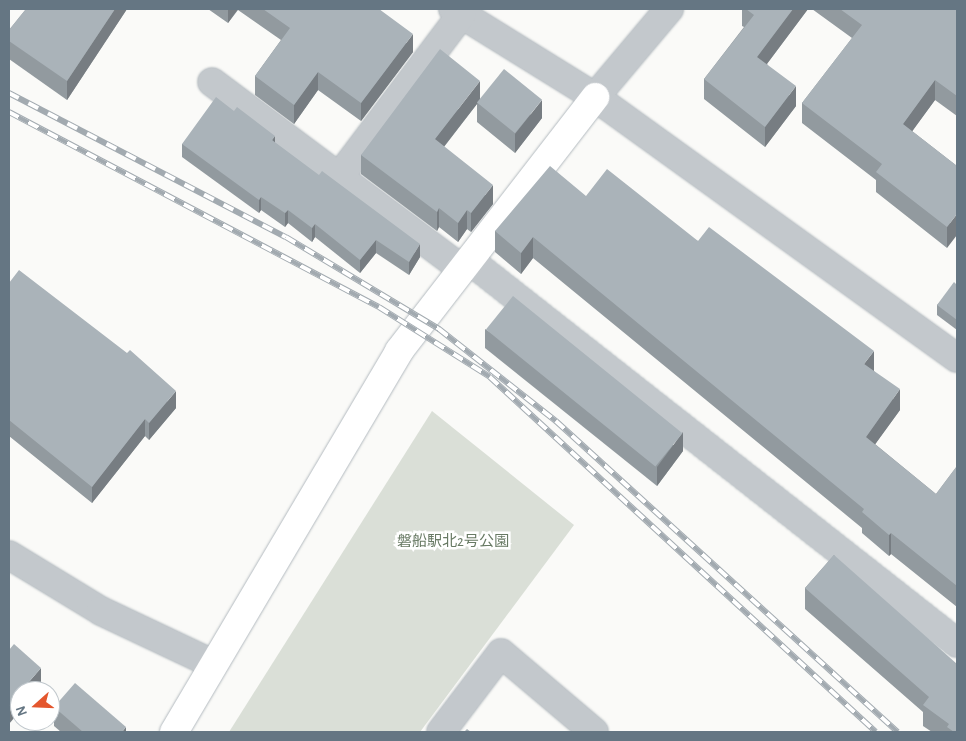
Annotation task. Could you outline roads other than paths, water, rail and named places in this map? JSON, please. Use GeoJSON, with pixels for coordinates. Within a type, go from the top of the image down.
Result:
{"type":"FeatureCollection","features":[{"type":"Feature","properties":{"kind":"street"},"geometry":{"type":"LineString","coordinates":[[174,732],[399,351],[595,97],[669,9]]}},
{"type":"Feature","properties":{"kind":"street"},"geometry":{"type":"LineString","coordinates":[[340,177],[457,12],[595,97],[957,358]]}},
{"type":"Feature","properties":{"kind":"street"},"geometry":{"type":"LineString","coordinates":[[212,82],[340,177],[465,265],[957,643]]}},
{"type":"Feature","properties":{"kind":"street"},"geometry":{"type":"LineString","coordinates":[[9,556],[101,611],[213,664]]}},
{"type":"Feature","properties":{"kind":"street"},"geometry":{"type":"LineString","coordinates":[[441,732],[500,653],[594,732]]}},
{"type":"Feature","properties":{"kind":"railway"},"geometry":{"type":"LineString","coordinates":[[9,93],[286,237],[439,329],[556,421],[898,732]]}},
{"type":"Feature","properties":{"kind":"railway"},"geometry":{"type":"LineString","coordinates":[[9,112],[379,307],[490,377],[876,732]]}},
{"type":"Feature","properties":{"kind":"park label","name":"磐船駅北2号公園"},"geometry":{"type":"Point","coordinates":[453,542]}}]}
